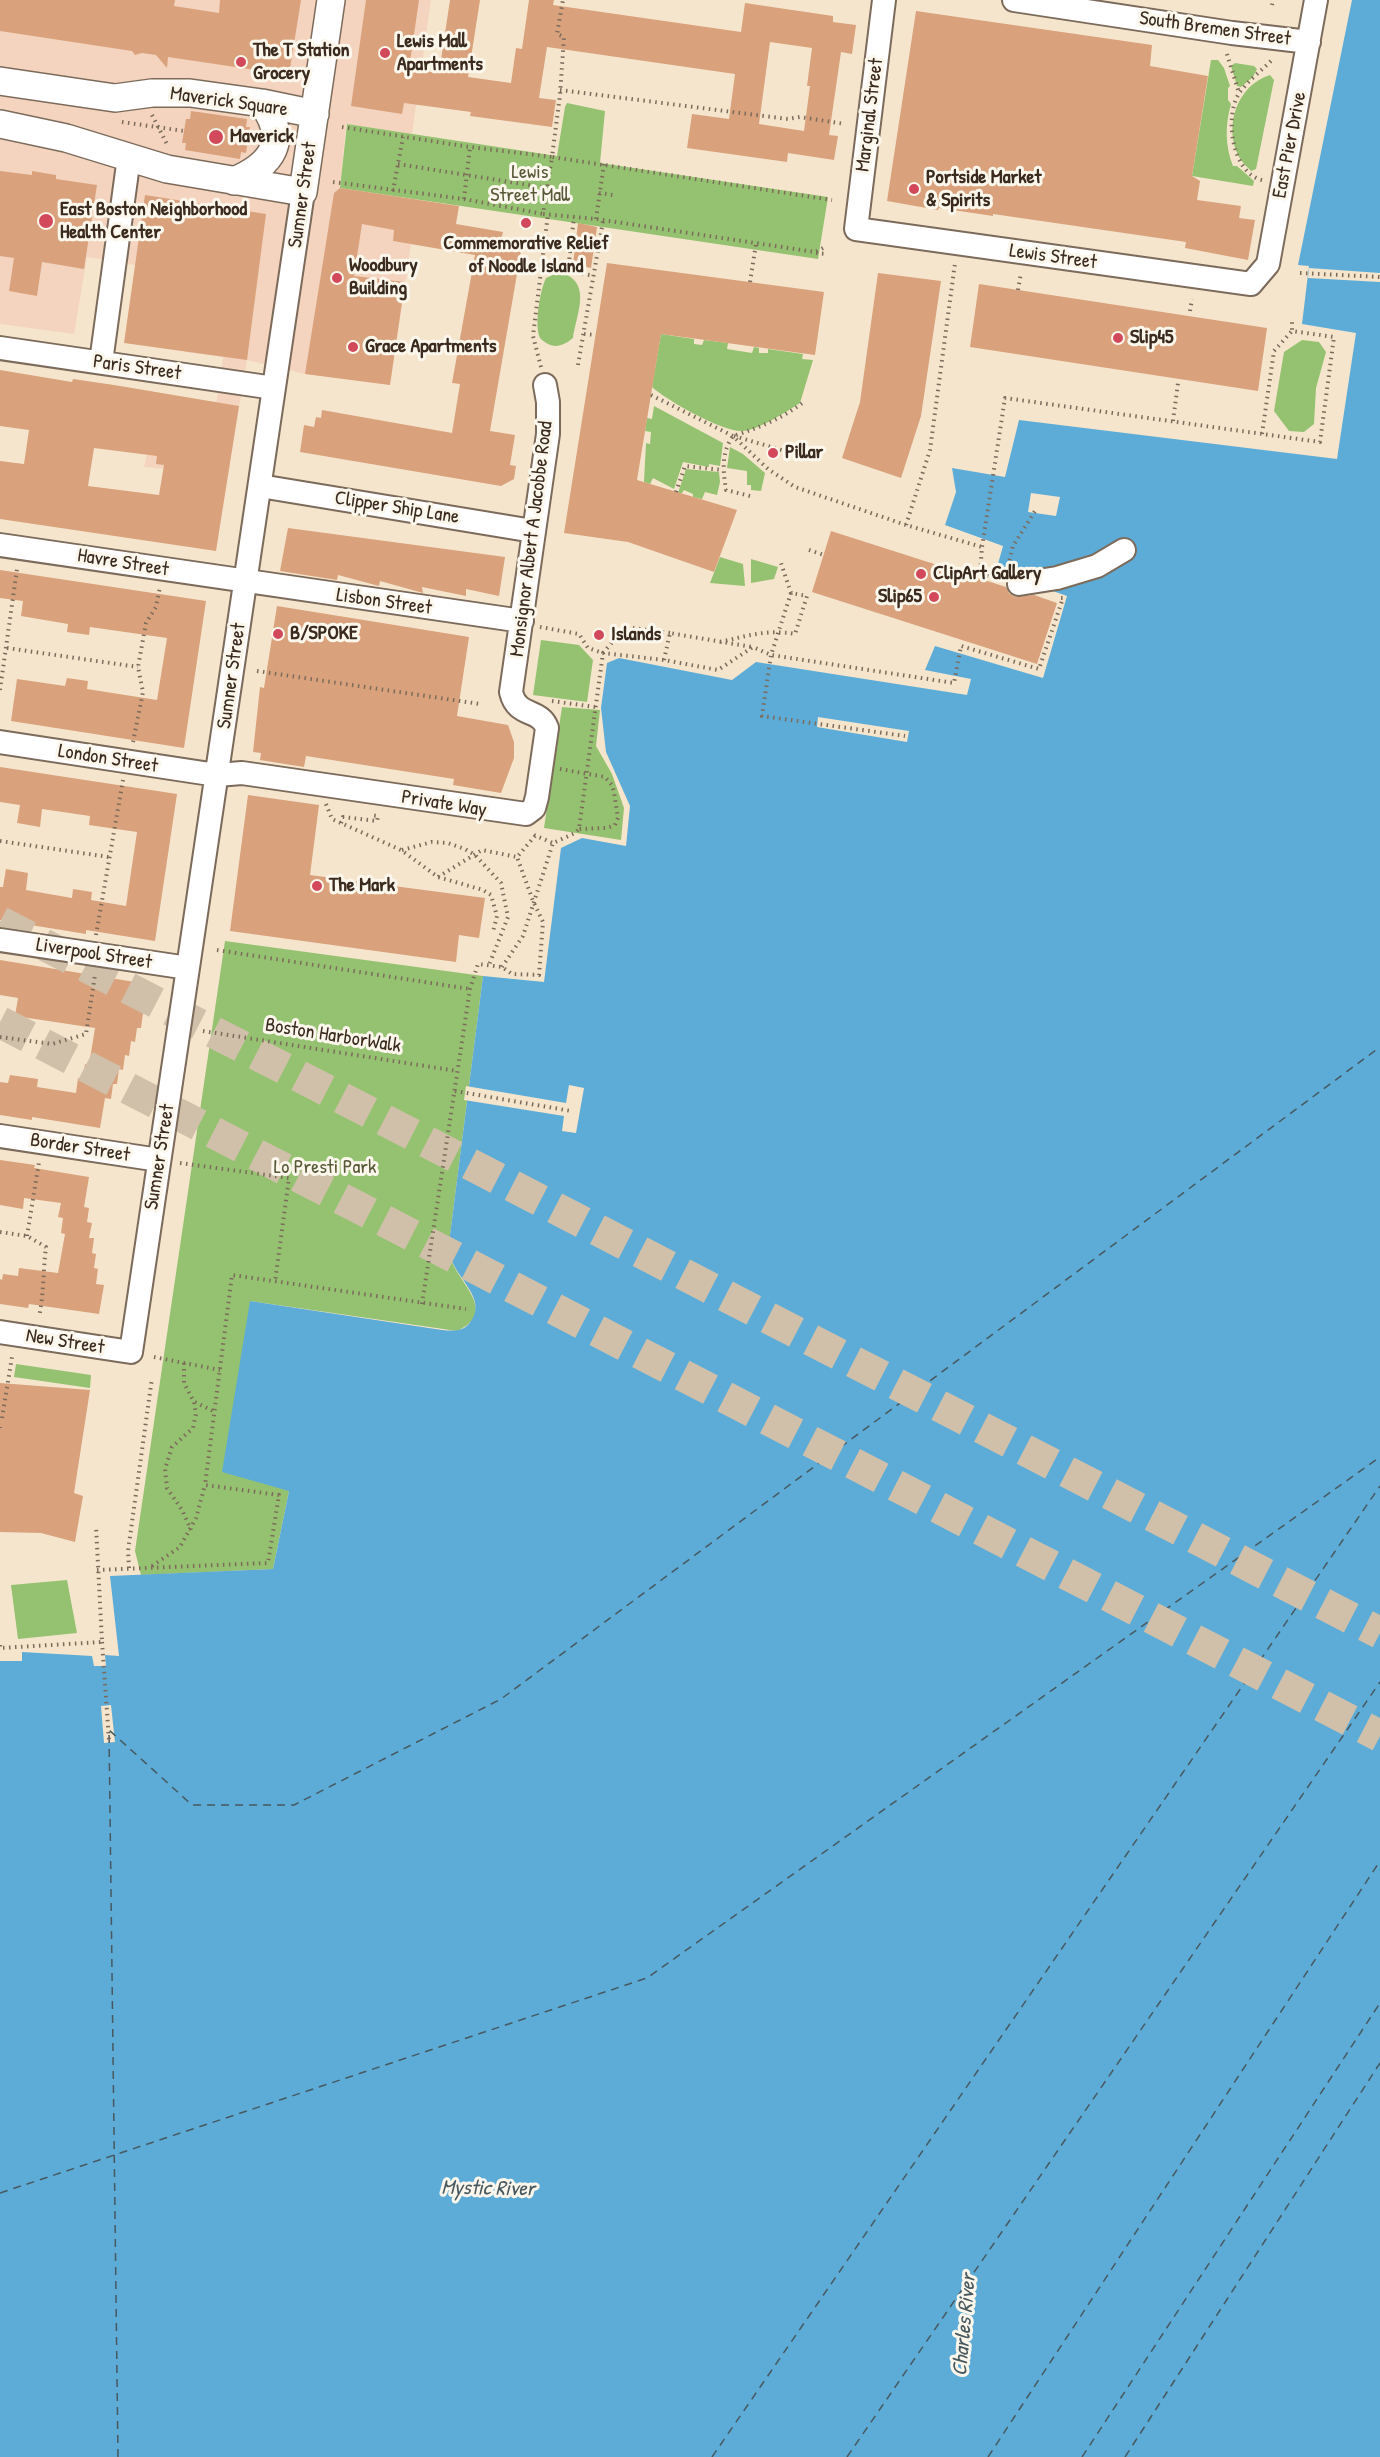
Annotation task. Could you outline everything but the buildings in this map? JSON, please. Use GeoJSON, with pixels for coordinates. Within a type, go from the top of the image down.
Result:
{"type":"FeatureCollection","features":[{"type":"Feature","properties":{"kind":"main road","name":"Sumner Street"},"geometry":{"type":"LineString","coordinates":[[303,192],[331,0]]}},
{"type":"Feature","properties":{"kind":"main road","name":"Maverick Square"},"geometry":{"type":"LineString","coordinates":[[0,81],[115,98],[171,92],[262,103],[315,114]]}},
{"type":"Feature","properties":{"kind":"main road"},"geometry":{"type":"LineString","coordinates":[[234,181],[252,173],[264,164],[273,150],[277,136],[275,124],[262,103]]}},
{"type":"Feature","properties":{"kind":"main road"},"geometry":{"type":"LineString","coordinates":[[0,124],[66,138],[167,169],[303,192]]}},
{"type":"Feature","properties":{"kind":"street","name":"Marginal Street"},"geometry":{"type":"LineString","coordinates":[[856,229],[884,0]]}},
{"type":"Feature","properties":{"kind":"street","name":"South Bremen Street"},"geometry":{"type":"LineString","coordinates":[[1014,0],[1232,33],[1309,42]]}},
{"type":"Feature","properties":{"kind":"street","name":"East Pier Drive"},"geometry":{"type":"LineString","coordinates":[[1251,284],[1268,264],[1317,0]]}},
{"type":"Feature","properties":{"kind":"street"},"geometry":{"type":"LineString","coordinates":[[101,363],[129,157]]}},
{"type":"Feature","properties":{"kind":"street","name":"Sumner Street"},"geometry":{"type":"LineString","coordinates":[[131,1352],[303,192]]}},
{"type":"Feature","properties":{"kind":"street","name":"Lewis Street"},"geometry":{"type":"LineString","coordinates":[[856,229],[1251,284]]}},
{"type":"Feature","properties":{"kind":"street","name":"Paris Street"},"geometry":{"type":"LineString","coordinates":[[0,348],[274,388]]}},
{"type":"Feature","properties":{"kind":"street","name":"Monsignor Albert A Jacobbe Road"},"geometry":{"type":"LineString","coordinates":[[511,692],[531,624],[533,531],[549,420],[545,385]]}},
{"type":"Feature","properties":{"kind":"street","name":"Clipper Ship Lane"},"geometry":{"type":"LineString","coordinates":[[260,486],[533,531]]}},
{"type":"Feature","properties":{"kind":"street","name":"Havre Street"},"geometry":{"type":"LineString","coordinates":[[0,545],[246,582]]}},
{"type":"Feature","properties":{"kind":"street"},"geometry":{"type":"LineString","coordinates":[[1019,584],[1057,578],[1097,566],[1124,550]]}},
{"type":"Feature","properties":{"kind":"street","name":"Lisbon Street"},"geometry":{"type":"LineString","coordinates":[[246,582],[531,624]]}},
{"type":"Feature","properties":{"kind":"street","name":"Private Way"},"geometry":{"type":"LineString","coordinates":[[217,775],[242,773],[526,814],[534,808],[537,797],[547,728],[545,721],[518,707],[513,701],[511,692]]}},
{"type":"Feature","properties":{"kind":"street","name":"London Street"},"geometry":{"type":"LineString","coordinates":[[0,742],[217,775]]}},
{"type":"Feature","properties":{"kind":"street","name":"Liverpool Street"},"geometry":{"type":"LineString","coordinates":[[0,940],[188,968]]}},
{"type":"Feature","properties":{"kind":"street","name":"Border Street"},"geometry":{"type":"LineString","coordinates":[[0,1136],[159,1160]]}},
{"type":"Feature","properties":{"kind":"street","name":"New Street"},"geometry":{"type":"LineString","coordinates":[[0,1332],[131,1352]]}},
{"type":"Feature","properties":{"kind":"path"},"geometry":{"type":"LineString","coordinates":[[545,385],[533,336],[547,188],[560,90],[564,37],[557,34],[563,0]]}},
{"type":"Feature","properties":{"kind":"path"},"geometry":{"type":"LineString","coordinates":[[1227,54],[1239,93],[1232,122],[1232,144],[1246,170],[1257,179],[1264,181]]}},
{"type":"Feature","properties":{"kind":"path"},"geometry":{"type":"LineString","coordinates":[[1239,93],[1276,56]]}},
{"type":"Feature","properties":{"kind":"path"},"geometry":{"type":"LineString","coordinates":[[560,90],[845,124]]}},
{"type":"Feature","properties":{"kind":"path"},"geometry":{"type":"LineString","coordinates":[[151,111],[169,149]]}},
{"type":"Feature","properties":{"kind":"path"},"geometry":{"type":"LineString","coordinates":[[342,127],[470,147],[604,164],[832,200]]}},
{"type":"Feature","properties":{"kind":"path"},"geometry":{"type":"LineString","coordinates":[[393,191],[403,137]]}},
{"type":"Feature","properties":{"kind":"path"},"geometry":{"type":"LineString","coordinates":[[464,199],[470,147]]}},
{"type":"Feature","properties":{"kind":"path"},"geometry":{"type":"LineString","coordinates":[[398,164],[547,188]]}},
{"type":"Feature","properties":{"kind":"path"},"geometry":{"type":"LineString","coordinates":[[596,219],[604,164]]}},
{"type":"Feature","properties":{"kind":"path"},"geometry":{"type":"LineString","coordinates":[[333,182],[464,199],[545,214],[596,219],[827,254]]}},
{"type":"Feature","properties":{"kind":"path"},"geometry":{"type":"LineString","coordinates":[[599,193],[613,195]]}},
{"type":"Feature","properties":{"kind":"path"},"geometry":{"type":"LineString","coordinates":[[568,270],[572,254],[574,217]]}},
{"type":"Feature","properties":{"kind":"path"},"geometry":{"type":"LineString","coordinates":[[578,365],[603,221]]}},
{"type":"Feature","properties":{"kind":"path"},"geometry":{"type":"LineString","coordinates":[[750,282],[756,244]]}},
{"type":"Feature","properties":{"kind":"path"},"geometry":{"type":"LineString","coordinates":[[815,252],[823,248]]}},
{"type":"Feature","properties":{"kind":"path"},"geometry":{"type":"LineString","coordinates":[[906,525],[930,450],[955,263]]}},
{"type":"Feature","properties":{"kind":"path"},"geometry":{"type":"LineString","coordinates":[[541,265],[594,276]]}},
{"type":"Feature","properties":{"kind":"path"},"geometry":{"type":"LineString","coordinates":[[581,273],[582,266]]}},
{"type":"Feature","properties":{"kind":"path"},"geometry":{"type":"LineString","coordinates":[[1018,290],[1021,273]]}},
{"type":"Feature","properties":{"kind":"path"},"geometry":{"type":"LineString","coordinates":[[1299,273],[1380,277]]}},
{"type":"Feature","properties":{"kind":"path"},"geometry":{"type":"LineString","coordinates":[[1190,311],[1192,299]]}},
{"type":"Feature","properties":{"kind":"path"},"geometry":{"type":"LineString","coordinates":[[1262,434],[1274,351],[1292,331],[1292,322]]}},
{"type":"Feature","properties":{"kind":"path"},"geometry":{"type":"LineString","coordinates":[[1019,584],[980,574],[982,547],[1005,398],[1320,442],[1334,337],[1292,331]]}},
{"type":"Feature","properties":{"kind":"path"},"geometry":{"type":"LineString","coordinates":[[584,334],[596,336]]}},
{"type":"Feature","properties":{"kind":"path"},"geometry":{"type":"LineString","coordinates":[[1173,421],[1178,383]]}},
{"type":"Feature","properties":{"kind":"path"},"geometry":{"type":"LineString","coordinates":[[651,395],[733,436],[788,452]]}},
{"type":"Feature","properties":{"kind":"path"},"geometry":{"type":"LineString","coordinates":[[750,496],[726,490],[723,470],[727,444],[733,436],[757,429],[789,413],[805,401]]}},
{"type":"Feature","properties":{"kind":"path"},"geometry":{"type":"LineString","coordinates":[[733,436],[768,469],[795,487],[906,525],[982,547]]}},
{"type":"Feature","properties":{"kind":"path"},"geometry":{"type":"LineString","coordinates":[[676,492],[685,466],[723,470]]}},
{"type":"Feature","properties":{"kind":"path"},"geometry":{"type":"LineString","coordinates":[[1013,546],[1035,511]]}},
{"type":"Feature","properties":{"kind":"path"},"geometry":{"type":"LineString","coordinates":[[809,550],[824,555]]}},
{"type":"Feature","properties":{"kind":"path"},"geometry":{"type":"LineString","coordinates":[[782,563],[791,593],[771,655],[762,716],[905,736]]}},
{"type":"Feature","properties":{"kind":"path"},"geometry":{"type":"LineString","coordinates":[[0,690],[17,569]]}},
{"type":"Feature","properties":{"kind":"path"},"geometry":{"type":"LineString","coordinates":[[133,743],[142,692],[138,667],[146,623],[156,607],[160,586]]}},
{"type":"Feature","properties":{"kind":"path"},"geometry":{"type":"LineString","coordinates":[[720,642],[754,633],[778,631],[795,634],[807,596],[791,593]]}},
{"type":"Feature","properties":{"kind":"path"},"geometry":{"type":"LineString","coordinates":[[502,967],[523,936],[532,901],[553,843],[579,829],[603,653],[625,627],[753,647],[771,655],[954,683],[961,646],[1039,669],[1063,598],[1052,595]]}},
{"type":"Feature","properties":{"kind":"path"},"geometry":{"type":"LineString","coordinates":[[531,624],[579,634],[588,648],[603,653],[664,660],[718,670],[753,647]]}},
{"type":"Feature","properties":{"kind":"path"},"geometry":{"type":"LineString","coordinates":[[664,660],[670,633]]}},
{"type":"Feature","properties":{"kind":"path"},"geometry":{"type":"LineString","coordinates":[[7,648],[138,667]]}},
{"type":"Feature","properties":{"kind":"path"},"geometry":{"type":"LineString","coordinates":[[257,671],[480,704]]}},
{"type":"Feature","properties":{"kind":"path"},"geometry":{"type":"LineString","coordinates":[[550,701],[595,707]]}},
{"type":"Feature","properties":{"kind":"path"},"geometry":{"type":"LineString","coordinates":[[550,767],[605,777],[612,785],[618,818],[615,825],[607,828],[579,829]]}},
{"type":"Feature","properties":{"kind":"path"},"geometry":{"type":"LineString","coordinates":[[96,936],[124,777]]}},
{"type":"Feature","properties":{"kind":"path"},"geometry":{"type":"LineString","coordinates":[[324,801],[332,819],[401,850],[438,877],[483,890],[491,895],[497,916],[493,932]]}},
{"type":"Feature","properties":{"kind":"path"},"geometry":{"type":"LineString","coordinates":[[341,823],[343,817],[377,821],[378,816],[344,811]]}},
{"type":"Feature","properties":{"kind":"path"},"geometry":{"type":"LineString","coordinates":[[527,832],[553,843]]}},
{"type":"Feature","properties":{"kind":"path"},"geometry":{"type":"LineString","coordinates":[[517,857],[535,836]]}},
{"type":"Feature","properties":{"kind":"path"},"geometry":{"type":"LineString","coordinates":[[0,841],[109,857]]}},
{"type":"Feature","properties":{"kind":"path"},"geometry":{"type":"LineString","coordinates":[[401,850],[432,842],[448,843],[475,855],[501,883],[508,917],[489,965]]}},
{"type":"Feature","properties":{"kind":"path"},"geometry":{"type":"LineString","coordinates":[[438,877],[482,850],[517,857]]}},
{"type":"Feature","properties":{"kind":"path"},"geometry":{"type":"LineString","coordinates":[[422,1304],[470,988],[478,964],[502,967],[512,974],[539,975],[543,922],[532,901],[517,857]]}},
{"type":"Feature","properties":{"kind":"path"},"geometry":{"type":"LineString","coordinates":[[217,950],[470,988]]}},
{"type":"Feature","properties":{"kind":"path"},"geometry":{"type":"LineString","coordinates":[[0,1036],[52,1044],[86,1034],[96,969]]}},
{"type":"Feature","properties":{"kind":"path","name":"Boston HarborWalk"},"geometry":{"type":"LineString","coordinates":[[203,1031],[458,1071]]}},
{"type":"Feature","properties":{"kind":"path"},"geometry":{"type":"LineString","coordinates":[[455,1091],[571,1111]]}},
{"type":"Feature","properties":{"kind":"path"},"geometry":{"type":"LineString","coordinates":[[27,1236],[40,1158]]}},
{"type":"Feature","properties":{"kind":"path"},"geometry":{"type":"LineString","coordinates":[[159,1160],[289,1178],[275,1282]]}},
{"type":"Feature","properties":{"kind":"path"},"geometry":{"type":"LineString","coordinates":[[0,1232],[27,1236],[46,1247],[41,1286],[44,1292],[39,1317]]}},
{"type":"Feature","properties":{"kind":"path"},"geometry":{"type":"LineString","coordinates":[[150,1568],[180,1547],[190,1530],[205,1485],[232,1275],[466,1309]]}},
{"type":"Feature","properties":{"kind":"path"},"geometry":{"type":"LineString","coordinates":[[2,1418],[12,1357]]}},
{"type":"Feature","properties":{"kind":"path"},"geometry":{"type":"LineString","coordinates":[[154,1357],[220,1370]]}},
{"type":"Feature","properties":{"kind":"path"},"geometry":{"type":"LineString","coordinates":[[184,1363],[184,1383],[194,1402],[196,1414],[193,1428],[172,1447],[165,1469],[167,1488],[182,1510],[190,1530]]}},
{"type":"Feature","properties":{"kind":"path"},"geometry":{"type":"LineString","coordinates":[[129,1568],[128,1551],[152,1378]]}},
{"type":"Feature","properties":{"kind":"path"},"geometry":{"type":"LineString","coordinates":[[194,1402],[215,1412]]}},
{"type":"Feature","properties":{"kind":"path"},"geometry":{"type":"LineString","coordinates":[[97,1570],[268,1563],[279,1495],[205,1485]]}},
{"type":"Feature","properties":{"kind":"path"},"geometry":{"type":"LineString","coordinates":[[96,1526],[109,1740]]}},
{"type":"Feature","properties":{"kind":"path"},"geometry":{"type":"LineString","coordinates":[[0,1646],[0,1648],[102,1642]]}},
{"type":"Feature","properties":{"kind":"shaded area"},"geometry":{"type":"Polygon","coordinates":[[[0,0],[431,0],[412,134],[346,124],[340,188],[401,197],[393,241],[411,244],[390,385],[305,374],[247,360],[228,474],[144,467],[147,454],[211,440],[223,357],[185,352],[188,331],[135,265],[87,257],[74,334],[0,324],[0,0]]]}},
{"type":"Feature","properties":{"kind":"green space"},"geometry":{"type":"Polygon","coordinates":[[[1211,60],[1218,60],[1224,68],[1230,86],[1228,100],[1231,104],[1227,135],[1230,158],[1233,166],[1237,166],[1254,181],[1253,186],[1192,176],[1211,60]]]}},
{"type":"Feature","properties":{"kind":"green space"},"geometry":{"type":"Polygon","coordinates":[[[1235,63],[1254,66],[1257,69],[1253,77],[1241,87],[1237,86],[1231,66],[1235,63]]]}},
{"type":"Feature","properties":{"kind":"green space"},"geometry":{"type":"Polygon","coordinates":[[[1270,75],[1274,80],[1256,169],[1251,171],[1239,157],[1234,145],[1233,121],[1241,97],[1259,80],[1270,75]]]}},
{"type":"Feature","properties":{"kind":"green space","name":"Lewis Street Mall"},"geometry":{"type":"Polygon","coordinates":[[[567,103],[605,111],[600,163],[828,197],[818,259],[340,188],[347,124],[557,156],[567,103]]]}},
{"type":"Feature","properties":{"kind":"green space"},"geometry":{"type":"Polygon","coordinates":[[[559,272],[570,276],[576,282],[580,299],[573,338],[556,346],[540,338],[538,316],[546,278],[559,272]]]}},
{"type":"Feature","properties":{"kind":"green space"},"geometry":{"type":"Polygon","coordinates":[[[661,334],[694,339],[694,344],[702,345],[704,340],[728,343],[727,349],[752,353],[754,347],[759,348],[759,353],[768,353],[768,349],[803,354],[802,359],[813,360],[800,403],[755,428],[741,431],[732,430],[694,414],[652,387],[661,334]]]}},
{"type":"Feature","properties":{"kind":"green space"},"geometry":{"type":"Polygon","coordinates":[[[1302,340],[1319,342],[1326,352],[1316,388],[1314,424],[1304,432],[1289,431],[1274,411],[1284,352],[1302,340]]]}},
{"type":"Feature","properties":{"kind":"green space"},"geometry":{"type":"Polygon","coordinates":[[[654,406],[723,443],[720,466],[709,464],[709,467],[683,462],[674,489],[653,478],[650,484],[644,482],[646,443],[650,444],[651,432],[645,431],[647,418],[652,419],[654,406]]]}},
{"type":"Feature","properties":{"kind":"green space"},"geometry":{"type":"Polygon","coordinates":[[[730,447],[743,454],[765,473],[761,491],[751,490],[751,485],[747,485],[747,471],[727,468],[730,447]]]}},
{"type":"Feature","properties":{"kind":"green space"},"geometry":{"type":"Polygon","coordinates":[[[686,469],[719,472],[720,482],[717,495],[705,492],[702,499],[693,497],[693,494],[684,490],[678,493],[686,469]]]}},
{"type":"Feature","properties":{"kind":"green space"},"geometry":{"type":"Polygon","coordinates":[[[720,557],[743,564],[745,586],[710,583],[720,557]]]}},
{"type":"Feature","properties":{"kind":"green space"},"geometry":{"type":"Polygon","coordinates":[[[751,559],[778,567],[774,579],[751,583],[751,559]]]}},
{"type":"Feature","properties":{"kind":"green space"},"geometry":{"type":"Polygon","coordinates":[[[541,640],[579,645],[593,660],[587,702],[533,695],[541,640]]]}},
{"type":"Feature","properties":{"kind":"green space"},"geometry":{"type":"Polygon","coordinates":[[[562,707],[600,710],[596,746],[612,774],[624,808],[621,840],[544,828],[562,707]]]}},
{"type":"Feature","properties":{"kind":"green space","name":"Lo Presti Park"},"geometry":{"type":"Polygon","coordinates":[[[225,941],[483,976],[450,1235],[451,1259],[473,1297],[476,1306],[475,1315],[469,1323],[457,1331],[250,1301],[289,1491],[273,1569],[141,1575],[135,1551],[225,941]]]}},
{"type":"Feature","properties":{"kind":"green space"},"geometry":{"type":"Polygon","coordinates":[[[16,1364],[91,1375],[90,1388],[14,1377],[16,1364]]]}},
{"type":"Feature","properties":{"kind":"green space"},"geometry":{"type":"Polygon","coordinates":[[[67,1580],[77,1633],[18,1639],[11,1585],[67,1580]]]}},
{"type":"Feature","properties":{"kind":"water"},"geometry":{"type":"Polygon","coordinates":[[[1352,0],[1380,0],[1380,2457],[0,2457],[0,1661],[22,1661],[22,1652],[92,1656],[94,1666],[106,1666],[105,1655],[119,1656],[110,1576],[273,1569],[289,1491],[222,1472],[250,1301],[442,1330],[462,1329],[471,1321],[475,1313],[475,1305],[469,1289],[451,1258],[450,1235],[483,976],[544,982],[561,848],[582,838],[626,846],[630,806],[606,752],[601,708],[607,663],[619,658],[732,680],[756,662],[967,695],[971,679],[925,670],[935,646],[1043,678],[1067,596],[996,571],[1003,546],[945,525],[956,492],[952,468],[1005,477],[1019,420],[1337,459],[1356,333],[1302,324],[1309,266],[1298,265],[1352,0]]]}},
{"type":"Feature","properties":{"kind":"pier"},"geometry":{"type":"Polygon","coordinates":[[[1309,268],[1380,273],[1380,282],[1308,278],[1309,268]]]}},
{"type":"Feature","properties":{"kind":"pier"},"geometry":{"type":"Polygon","coordinates":[[[1031,493],[1060,497],[1056,516],[1028,512],[1031,493]]]}},
{"type":"Feature","properties":{"kind":"pier"},"geometry":{"type":"Polygon","coordinates":[[[818,717],[909,731],[907,742],[817,727],[818,717]]]}},
{"type":"Feature","properties":{"kind":"pier"},"geometry":{"type":"Polygon","coordinates":[[[569,1085],[584,1088],[576,1133],[562,1131],[564,1116],[464,1100],[466,1086],[566,1103],[569,1085]]]}},
{"type":"Feature","properties":{"kind":"pier"},"geometry":{"type":"Polygon","coordinates":[[[111,1705],[115,1742],[104,1743],[101,1706],[111,1705]]]}},
{"type":"Feature","properties":{"kind":"ferry route"},"geometry":{"type":"LineString","coordinates":[[118,2457],[109,1730],[192,1805],[294,1805],[501,1699],[1380,1047]]}},
{"type":"Feature","properties":{"kind":"ferry route"},"geometry":{"type":"LineString","coordinates":[[0,2193],[647,1978],[1380,1457]]}},
{"type":"Feature","properties":{"kind":"ferry route"},"geometry":{"type":"LineString","coordinates":[[712,2457],[1380,1486]]}},
{"type":"Feature","properties":{"kind":"ferry route"},"geometry":{"type":"LineString","coordinates":[[847,2457],[1380,1682]]}},
{"type":"Feature","properties":{"kind":"ferry route"},"geometry":{"type":"LineString","coordinates":[[988,2457],[1380,1861]]}},
{"type":"Feature","properties":{"kind":"ferry route"},"geometry":{"type":"LineString","coordinates":[[1082,2457],[1380,2003]]}},
{"type":"Feature","properties":{"kind":"ferry route"},"geometry":{"type":"LineString","coordinates":[[1125,2457],[1380,2063]]}},
{"type":"Feature","properties":{"kind":"tunnel"},"geometry":{"type":"LineString","coordinates":[[0,922],[1380,1633]]}},
{"type":"Feature","properties":{"kind":"tunnel"},"geometry":{"type":"LineString","coordinates":[[0,1022],[1380,1736]]}},
{"type":"Feature","properties":{"kind":"place","name":"Lewis Mall Apartments"},"geometry":{"type":"Point","coordinates":[385,53]}},
{"type":"Feature","properties":{"kind":"place","name":"The T Station Grocery"},"geometry":{"type":"Point","coordinates":[241,62]}},
{"type":"Feature","properties":{"kind":"place","name":"Maverick"},"geometry":{"type":"Point","coordinates":[216,137]}},
{"type":"Feature","properties":{"kind":"place","name":"Portside Market & Spirits"},"geometry":{"type":"Point","coordinates":[914,189]}},
{"type":"Feature","properties":{"kind":"place","name":"East Boston Neighborhood Health Center"},"geometry":{"type":"Point","coordinates":[46,221]}},
{"type":"Feature","properties":{"kind":"place","name":"Commemorative Relief of Noodle Island"},"geometry":{"type":"Point","coordinates":[526,223]}},
{"type":"Feature","properties":{"kind":"place","name":"Woodbury Building"},"geometry":{"type":"Point","coordinates":[337,278]}},
{"type":"Feature","properties":{"kind":"place","name":"Slip45"},"geometry":{"type":"Point","coordinates":[1118,338]}},
{"type":"Feature","properties":{"kind":"place","name":"Grace Apartments"},"geometry":{"type":"Point","coordinates":[353,347]}},
{"type":"Feature","properties":{"kind":"place","name":"Pillar"},"geometry":{"type":"Point","coordinates":[773,453]}},
{"type":"Feature","properties":{"kind":"place","name":"ClipArt Gallery"},"geometry":{"type":"Point","coordinates":[921,574]}},
{"type":"Feature","properties":{"kind":"place","name":"Slip65"},"geometry":{"type":"Point","coordinates":[934,597]}},
{"type":"Feature","properties":{"kind":"place","name":"B/SPOKE"},"geometry":{"type":"Point","coordinates":[278,634]}},
{"type":"Feature","properties":{"kind":"place","name":"Islands"},"geometry":{"type":"Point","coordinates":[599,635]}},
{"type":"Feature","properties":{"kind":"place","name":"The Mark"},"geometry":{"type":"Point","coordinates":[317,886]}},
{"type":"Feature","properties":{"kind":"water label","name":"Mystic River"},"geometry":{"type":"Point","coordinates":[488,2189]}},
{"type":"Feature","properties":{"kind":"water label","name":"Charles River"},"geometry":{"type":"Point","coordinates":[965,2325]}}]}
